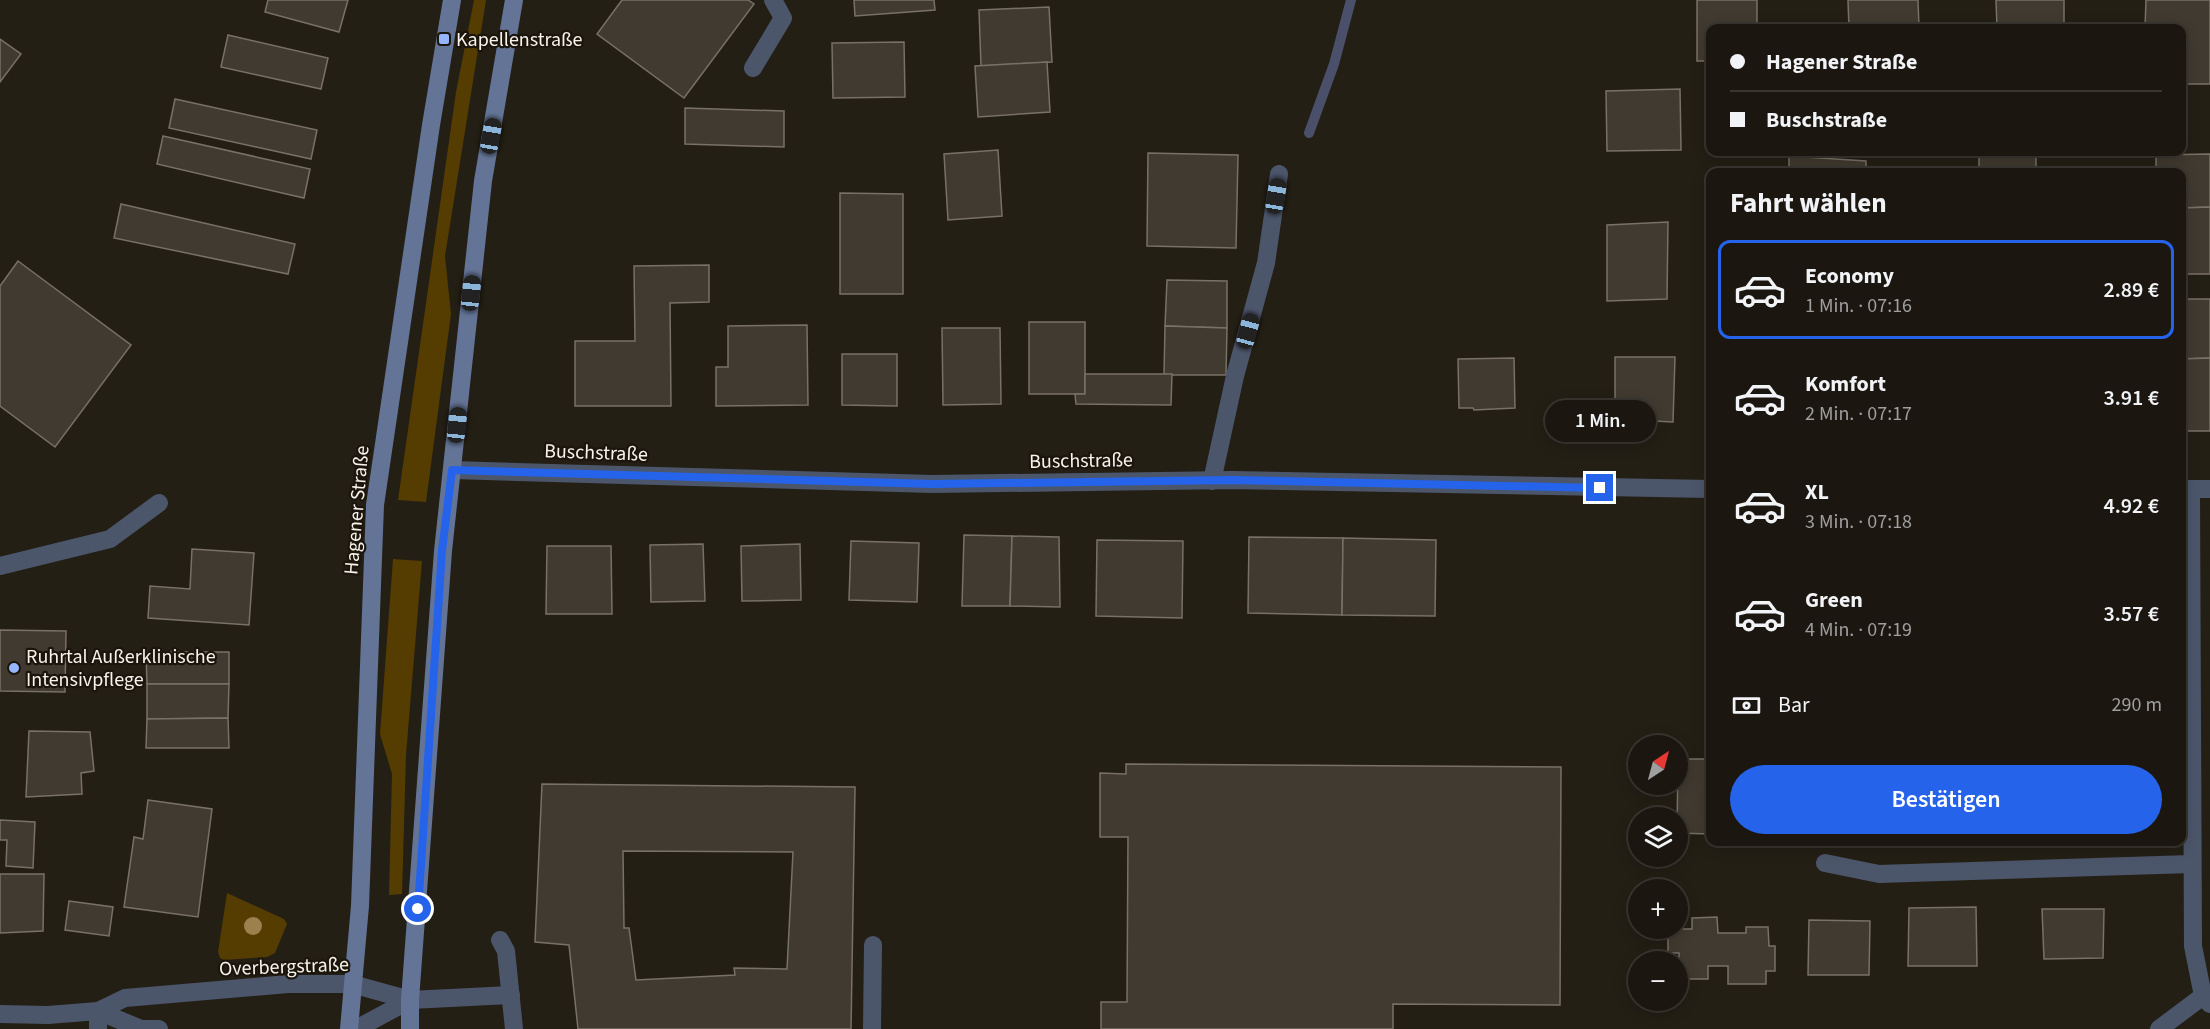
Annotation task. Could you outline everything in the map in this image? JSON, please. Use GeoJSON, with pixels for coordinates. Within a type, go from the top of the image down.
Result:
{"type":"FeatureCollection","features":[{"type":"Feature","properties":{"kind":"main road","name":"Hagener Straße"},"geometry":{"type":"LineString","coordinates":[[349,1029],[360,906],[375,505],[430,125],[453,0]]}},
{"type":"Feature","properties":{"kind":"main road"},"geometry":{"type":"LineString","coordinates":[[410,1029],[410,1000],[442,551],[483,181],[514,0]]}},
{"type":"Feature","properties":{"kind":"street"},"geometry":{"type":"LineString","coordinates":[[753,68],[783,18],[774,0]]}},
{"type":"Feature","properties":{"kind":"street"},"geometry":{"type":"LineString","coordinates":[[1212,481],[1235,376],[1266,263],[1279,174]]}},
{"type":"Feature","properties":{"kind":"street","name":"Buschstraße"},"geometry":{"type":"LineString","coordinates":[[452,470],[932,484],[1212,481],[1706,489]]}},
{"type":"Feature","properties":{"kind":"street"},"geometry":{"type":"LineString","coordinates":[[2159,1029],[2206,1000],[2193,946],[2186,489],[2210,489]]}},
{"type":"Feature","properties":{"kind":"street"},"geometry":{"type":"LineString","coordinates":[[0,566],[110,539],[159,503]]}},
{"type":"Feature","properties":{"kind":"street"},"geometry":{"type":"LineString","coordinates":[[1825,863],[1879,874],[2191,864]]}},
{"type":"Feature","properties":{"kind":"street"},"geometry":{"type":"LineString","coordinates":[[500,940],[506,951],[514,1029]]}},
{"type":"Feature","properties":{"kind":"street"},"geometry":{"type":"LineString","coordinates":[[872,1029],[873,945]]}},
{"type":"Feature","properties":{"kind":"street","name":"Overbergstraße"},"geometry":{"type":"LineString","coordinates":[[98,1020],[125,998],[288,984],[352,984],[410,1000]]}},
{"type":"Feature","properties":{"kind":"street"},"geometry":{"type":"LineString","coordinates":[[356,1029],[410,1000],[511,995]]}},
{"type":"Feature","properties":{"kind":"street","name":"Overbergstraße"},"geometry":{"type":"LineString","coordinates":[[0,1014],[48,1015],[98,1020],[141,1029],[159,1029]]}},
{"type":"Feature","properties":{"kind":"shaded area"},"geometry":{"type":"Polygon","coordinates":[[[474,0],[486,0],[445,256],[451,314],[426,502],[398,500],[456,92],[474,0]]]}},
{"type":"Feature","properties":{"kind":"shaded area"},"geometry":{"type":"Polygon","coordinates":[[[393,559],[422,561],[406,755],[402,894],[389,895],[392,774],[380,734],[393,559]]]}},
{"type":"Feature","properties":{"kind":"shaded area"},"geometry":{"type":"Polygon","coordinates":[[[227,893],[284,919],[287,924],[275,953],[267,957],[224,960],[220,958],[218,952],[227,893]]]}},
{"type":"Feature","properties":{"kind":"building"},"geometry":{"type":"Polygon","coordinates":[[[268,0],[348,0],[339,32],[265,12],[268,0]]]}},
{"type":"Feature","properties":{"kind":"building"},"geometry":{"type":"Polygon","coordinates":[[[622,0],[748,0],[754,4],[684,98],[597,34],[622,0]]]}},
{"type":"Feature","properties":{"kind":"building"},"geometry":{"type":"Polygon","coordinates":[[[854,0],[934,0],[935,10],[855,16],[854,0]]]}},
{"type":"Feature","properties":{"kind":"building"},"geometry":{"type":"Polygon","coordinates":[[[1697,0],[1757,0],[1757,24],[1706,24],[1706,61],[1697,61],[1697,0]]]}},
{"type":"Feature","properties":{"kind":"building"},"geometry":{"type":"Polygon","coordinates":[[[1848,0],[1918,0],[1919,24],[1849,24],[1848,0]]]}},
{"type":"Feature","properties":{"kind":"building"},"geometry":{"type":"Polygon","coordinates":[[[1996,0],[2064,0],[2064,24],[1997,24],[1996,0]]]}},
{"type":"Feature","properties":{"kind":"building"},"geometry":{"type":"Polygon","coordinates":[[[2146,0],[2210,0],[2210,84],[2186,84],[2186,24],[2145,24],[2146,0]]]}},
{"type":"Feature","properties":{"kind":"building"},"geometry":{"type":"Polygon","coordinates":[[[1049,7],[1052,62],[981,66],[979,10],[1049,7]]]}},
{"type":"Feature","properties":{"kind":"building"},"geometry":{"type":"Polygon","coordinates":[[[228,35],[328,58],[321,89],[221,67],[228,35]]]}},
{"type":"Feature","properties":{"kind":"building"},"geometry":{"type":"Polygon","coordinates":[[[0,39],[21,54],[0,82],[0,39]]]}},
{"type":"Feature","properties":{"kind":"building"},"geometry":{"type":"Polygon","coordinates":[[[904,42],[905,97],[833,98],[832,43],[904,42]]]}},
{"type":"Feature","properties":{"kind":"building"},"geometry":{"type":"Polygon","coordinates":[[[1047,62],[1050,112],[978,117],[975,66],[1047,62]]]}},
{"type":"Feature","properties":{"kind":"building"},"geometry":{"type":"Polygon","coordinates":[[[1680,89],[1681,150],[1607,151],[1606,91],[1680,89]]]}},
{"type":"Feature","properties":{"kind":"building"},"geometry":{"type":"Polygon","coordinates":[[[175,99],[317,130],[311,159],[169,128],[175,99]]]}},
{"type":"Feature","properties":{"kind":"building"},"geometry":{"type":"Polygon","coordinates":[[[685,108],[784,111],[784,147],[685,144],[685,108]]]}},
{"type":"Feature","properties":{"kind":"building"},"geometry":{"type":"Polygon","coordinates":[[[163,136],[310,169],[304,198],[157,164],[163,136]]]}},
{"type":"Feature","properties":{"kind":"building"},"geometry":{"type":"Polygon","coordinates":[[[998,150],[1002,216],[948,220],[944,154],[998,150]]]}},
{"type":"Feature","properties":{"kind":"building"},"geometry":{"type":"Polygon","coordinates":[[[1148,153],[1238,155],[1236,248],[1147,246],[1148,153]]]}},
{"type":"Feature","properties":{"kind":"building"},"geometry":{"type":"Polygon","coordinates":[[[2210,154],[2210,207],[2186,208],[2186,168],[2156,168],[2156,156],[2210,154]]]}},
{"type":"Feature","properties":{"kind":"building"},"geometry":{"type":"Polygon","coordinates":[[[1789,156],[1866,161],[1866,168],[1789,168],[1789,156]]]}},
{"type":"Feature","properties":{"kind":"building"},"geometry":{"type":"Polygon","coordinates":[[[1979,156],[2036,156],[2036,168],[1979,168],[1979,156]]]}},
{"type":"Feature","properties":{"kind":"building"},"geometry":{"type":"Polygon","coordinates":[[[840,193],[903,194],[903,294],[840,294],[840,193]]]}},
{"type":"Feature","properties":{"kind":"building"},"geometry":{"type":"Polygon","coordinates":[[[121,204],[295,244],[288,274],[114,238],[121,204]]]}},
{"type":"Feature","properties":{"kind":"building"},"geometry":{"type":"Polygon","coordinates":[[[2210,207],[2210,274],[2186,274],[2186,208],[2210,207]]]}},
{"type":"Feature","properties":{"kind":"building"},"geometry":{"type":"Polygon","coordinates":[[[1668,222],[1667,299],[1607,301],[1607,225],[1668,222]]]}},
{"type":"Feature","properties":{"kind":"building"},"geometry":{"type":"Polygon","coordinates":[[[18,261],[131,345],[55,447],[0,406],[0,286],[18,261]]]}},
{"type":"Feature","properties":{"kind":"building"},"geometry":{"type":"Polygon","coordinates":[[[709,265],[709,302],[670,303],[671,406],[575,406],[575,341],[635,341],[634,266],[709,265]]]}},
{"type":"Feature","properties":{"kind":"building"},"geometry":{"type":"Polygon","coordinates":[[[1167,280],[1227,281],[1227,328],[1165,326],[1167,280]]]}},
{"type":"Feature","properties":{"kind":"building"},"geometry":{"type":"Polygon","coordinates":[[[2186,299],[2210,299],[2210,358],[2186,359],[2186,299]]]}},
{"type":"Feature","properties":{"kind":"building"},"geometry":{"type":"Polygon","coordinates":[[[1029,322],[1085,322],[1085,394],[1029,394],[1029,322]]]}},
{"type":"Feature","properties":{"kind":"building"},"geometry":{"type":"Polygon","coordinates":[[[807,325],[808,405],[716,406],[716,367],[728,367],[728,326],[807,325]]]}},
{"type":"Feature","properties":{"kind":"building"},"geometry":{"type":"Polygon","coordinates":[[[1165,326],[1227,328],[1226,375],[1164,375],[1165,326]]]}},
{"type":"Feature","properties":{"kind":"building"},"geometry":{"type":"Polygon","coordinates":[[[942,328],[1000,328],[1001,404],[943,405],[942,328]]]}},
{"type":"Feature","properties":{"kind":"building"},"geometry":{"type":"Polygon","coordinates":[[[842,354],[897,354],[897,406],[842,405],[842,354]]]}},
{"type":"Feature","properties":{"kind":"building"},"geometry":{"type":"Polygon","coordinates":[[[1615,357],[1675,357],[1673,422],[1615,419],[1615,357]]]}},
{"type":"Feature","properties":{"kind":"building"},"geometry":{"type":"Polygon","coordinates":[[[1514,358],[1515,408],[1474,410],[1473,408],[1459,408],[1458,359],[1514,358]]]}},
{"type":"Feature","properties":{"kind":"building"},"geometry":{"type":"Polygon","coordinates":[[[2210,358],[2210,431],[2186,431],[2186,359],[2210,358]]]}},
{"type":"Feature","properties":{"kind":"building"},"geometry":{"type":"Polygon","coordinates":[[[1085,374],[1172,374],[1171,405],[1076,404],[1075,394],[1085,394],[1085,374]]]}},
{"type":"Feature","properties":{"kind":"building"},"geometry":{"type":"Polygon","coordinates":[[[964,535],[1012,536],[1010,606],[962,606],[964,535]]]}},
{"type":"Feature","properties":{"kind":"building"},"geometry":{"type":"Polygon","coordinates":[[[1012,536],[1059,537],[1060,607],[1010,606],[1012,536]]]}},
{"type":"Feature","properties":{"kind":"building"},"geometry":{"type":"Polygon","coordinates":[[[1249,537],[1343,538],[1342,615],[1248,613],[1249,537]]]}},
{"type":"Feature","properties":{"kind":"building"},"geometry":{"type":"Polygon","coordinates":[[[1343,538],[1436,540],[1435,616],[1342,615],[1343,538]]]}},
{"type":"Feature","properties":{"kind":"building"},"geometry":{"type":"Polygon","coordinates":[[[1097,540],[1183,541],[1182,618],[1096,616],[1097,540]]]}},
{"type":"Feature","properties":{"kind":"building"},"geometry":{"type":"Polygon","coordinates":[[[851,541],[919,543],[917,602],[849,600],[851,541]]]}},
{"type":"Feature","properties":{"kind":"building"},"geometry":{"type":"Polygon","coordinates":[[[703,544],[705,601],[651,602],[650,545],[703,544]]]}},
{"type":"Feature","properties":{"kind":"building"},"geometry":{"type":"Polygon","coordinates":[[[800,544],[801,600],[742,601],[741,546],[800,544]]]}},
{"type":"Feature","properties":{"kind":"building"},"geometry":{"type":"Polygon","coordinates":[[[547,546],[611,546],[612,614],[546,614],[547,546]]]}},
{"type":"Feature","properties":{"kind":"building"},"geometry":{"type":"Polygon","coordinates":[[[192,549],[254,553],[249,625],[148,618],[150,586],[190,589],[192,549]]]}},
{"type":"Feature","properties":{"kind":"building"},"geometry":{"type":"Polygon","coordinates":[[[0,630],[66,631],[65,692],[0,691],[0,630]]]}},
{"type":"Feature","properties":{"kind":"building"},"geometry":{"type":"Polygon","coordinates":[[[146,652],[229,652],[229,684],[147,684],[146,652]]]}},
{"type":"Feature","properties":{"kind":"building"},"geometry":{"type":"Polygon","coordinates":[[[147,684],[229,684],[228,718],[147,719],[147,684]]]}},
{"type":"Feature","properties":{"kind":"building"},"geometry":{"type":"Polygon","coordinates":[[[228,718],[229,748],[146,748],[147,719],[228,718]]]}},
{"type":"Feature","properties":{"kind":"building"},"geometry":{"type":"Polygon","coordinates":[[[29,731],[90,732],[94,771],[81,773],[82,794],[26,797],[29,731]]]}},
{"type":"Feature","properties":{"kind":"building"},"geometry":{"type":"Polygon","coordinates":[[[1688,759],[1706,759],[1706,834],[1688,833],[1688,807],[1677,807],[1678,795],[1688,795],[1688,759]]]}},
{"type":"Feature","properties":{"kind":"building"},"geometry":{"type":"Polygon","coordinates":[[[1126,764],[1561,767],[1560,1005],[1393,1004],[1393,1029],[1101,1029],[1101,1002],[1127,1002],[1128,837],[1100,837],[1100,773],[1126,774],[1126,764]]]}},
{"type":"Feature","properties":{"kind":"building"},"geometry":{"type":"Polygon","coordinates":[[[542,784],[855,787],[851,1029],[578,1029],[569,945],[535,942],[542,784]],[[623,851],[624,928],[629,928],[636,980],[735,975],[734,968],[787,969],[793,852],[623,851]]]}},
{"type":"Feature","properties":{"kind":"building"},"geometry":{"type":"Polygon","coordinates":[[[148,800],[212,809],[198,917],[124,907],[134,837],[143,839],[148,800]]]}},
{"type":"Feature","properties":{"kind":"building"},"geometry":{"type":"Polygon","coordinates":[[[0,820],[35,822],[33,868],[6,866],[7,840],[0,840],[0,820]]]}},
{"type":"Feature","properties":{"kind":"building"},"geometry":{"type":"Polygon","coordinates":[[[0,874],[44,874],[43,931],[0,933],[0,874]]]}},
{"type":"Feature","properties":{"kind":"building"},"geometry":{"type":"Polygon","coordinates":[[[69,901],[113,907],[109,936],[65,930],[69,901]]]}},
{"type":"Feature","properties":{"kind":"building"},"geometry":{"type":"Polygon","coordinates":[[[1976,907],[1977,966],[1908,966],[1909,908],[1976,907]]]}},
{"type":"Feature","properties":{"kind":"building"},"geometry":{"type":"Polygon","coordinates":[[[2042,909],[2104,909],[2103,958],[2044,959],[2042,909]]]}},
{"type":"Feature","properties":{"kind":"building"},"geometry":{"type":"Polygon","coordinates":[[[1717,917],[1718,933],[1746,933],[1746,927],[1768,927],[1769,946],[1775,946],[1775,971],[1766,971],[1766,984],[1728,984],[1728,966],[1708,966],[1708,979],[1688,979],[1688,951],[1668,951],[1668,939],[1688,939],[1688,929],[1692,929],[1692,918],[1717,917]]]}},
{"type":"Feature","properties":{"kind":"building"},"geometry":{"type":"Polygon","coordinates":[[[1809,920],[1870,921],[1869,975],[1808,975],[1809,920]]]}},
{"type":"Feature","properties":{"kind":"waterway"},"geometry":{"type":"LineString","coordinates":[[1309,133],[1334,64],[1351,0]]}},
{"type":"Feature","properties":{"kind":"place","name":"Kapellenstraße"},"geometry":{"type":"Point","coordinates":[444,39]}},
{"type":"Feature","properties":{"kind":"place","name":"Ruhrtal Außerklinische Intensivpflege"},"geometry":{"type":"Point","coordinates":[14,668]}},
{"type":"Feature","properties":{"kind":"route"},"geometry":{"type":"LineString","coordinates":[[418,909],[442,551],[452,470],[932,484],[1232,480],[1600,488]]}}]}
